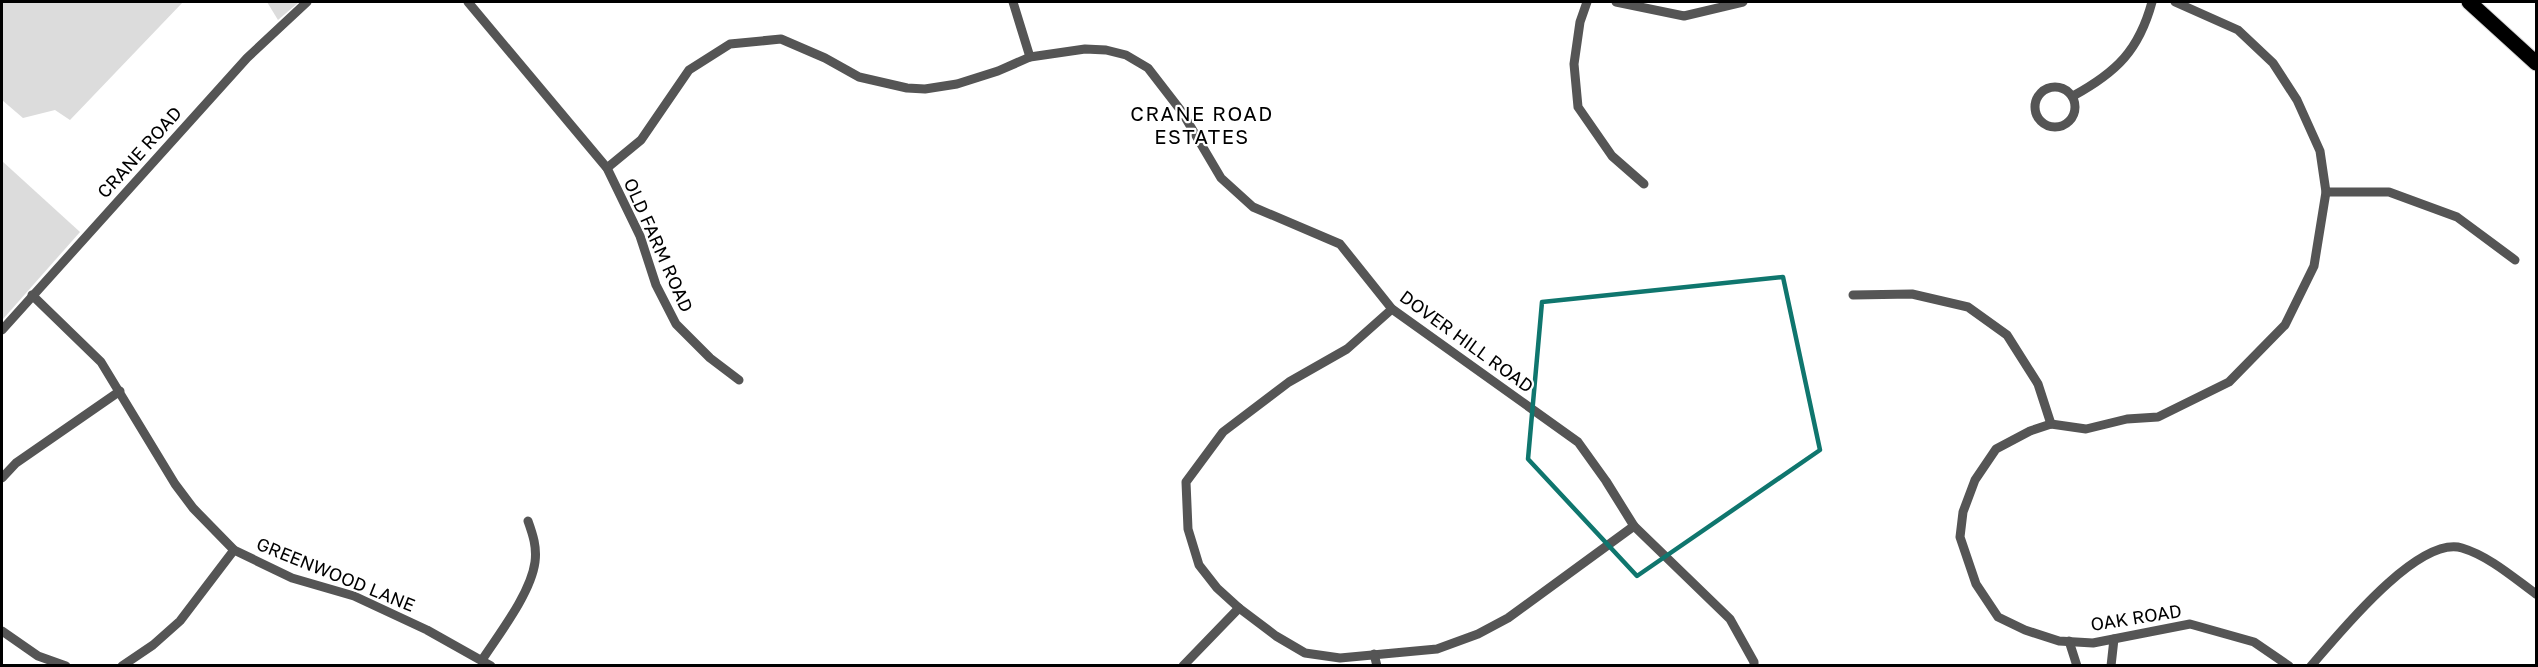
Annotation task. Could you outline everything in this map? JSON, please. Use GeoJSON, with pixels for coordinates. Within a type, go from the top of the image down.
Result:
{"type":"FeatureCollection","features":[{"type":"Feature","properties":{"kind":"main road"},"geometry":{"type":"LineString","coordinates":[[2469,2],[2536,63]]}},
{"type":"Feature","properties":{"kind":"street","name":"CRANE ROAD"},"geometry":{"type":"LineString","coordinates":[[2,330],[247,58],[307,2]]}},
{"type":"Feature","properties":{"kind":"street","name":"OLD FARM ROAD"},"geometry":{"type":"LineString","coordinates":[[468,2],[607,168],[640,236],[656,285],[676,324],[710,358],[740,380]]}},
{"type":"Feature","properties":{"kind":"street"},"geometry":{"type":"LineString","coordinates":[[1013,2],[1030,57]]}},
{"type":"Feature","properties":{"kind":"street"},"geometry":{"type":"LineString","coordinates":[[1587,2],[1580,22],[1574,64],[1578,106],[1612,156],[1644,184]]}},
{"type":"Feature","properties":{"kind":"street"},"geometry":{"type":"LineString","coordinates":[[1616,2],[1683,16],[1743,2]]}},
{"type":"Feature","properties":{"kind":"street"},"geometry":{"type":"LineString","coordinates":[[2073,96],[2092,86],[2126,58],[2138,40],[2152,2]]}},
{"type":"Feature","properties":{"kind":"street","name":"OAK ROAD"},"geometry":{"type":"LineString","coordinates":[[2175,2],[2238,30],[2273,63],[2297,100],[2320,151],[2326,192],[2314,266],[2285,325],[2229,382],[2158,417],[2127,419],[2086,429],[2051,424],[2030,431],[1996,449],[1975,480],[1963,512],[1960,537],[1976,584],[1998,617],[2025,630],[2059,641],[2093,643],[2190,624],[2254,642],[2289,666]]}},
{"type":"Feature","properties":{"kind":"street","name":"DOVER HILL ROAD"},"geometry":{"type":"LineString","coordinates":[[607,168],[642,140],[689,70],[730,44],[781,39],[825,58],[859,78],[907,88],[925,89],[957,84],[998,71],[1030,57],[1085,49],[1106,50],[1126,55],[1148,68],[1182,112],[1221,178],[1253,207],[1340,244],[1392,309],[1578,442],[1634,526],[1730,619],[1754,662],[1754,666]]}},
{"type":"Feature","properties":{"kind":"street"},"geometry":{"type":"LineString","coordinates":[[2048,87],[2062,87],[2073,96],[2075,112],[2067,123],[2061,126],[2047,125],[2037,116],[2035,103],[2038,96],[2048,87]]}},
{"type":"Feature","properties":{"kind":"street"},"geometry":{"type":"LineString","coordinates":[[2326,192],[2389,192],[2457,217],[2515,260]]}},
{"type":"Feature","properties":{"kind":"street"},"geometry":{"type":"LineString","coordinates":[[1853,295],[1912,294],[1968,307],[2007,335],[2038,384],[2051,424]]}},
{"type":"Feature","properties":{"kind":"street","name":"GREENWOOD LANE"},"geometry":{"type":"LineString","coordinates":[[32,296],[101,362],[175,484],[194,508],[234,550],[292,578],[354,596],[427,630],[487,663]]}},
{"type":"Feature","properties":{"kind":"street"},"geometry":{"type":"LineString","coordinates":[[1392,309],[1347,349],[1289,382],[1223,432],[1186,482],[1188,529],[1199,565],[1217,588],[1239,609],[1276,636],[1305,653],[1340,658],[1437,649],[1478,634],[1508,618],[1634,526]]}},
{"type":"Feature","properties":{"kind":"street"},"geometry":{"type":"LineString","coordinates":[[2,478],[16,463],[120,391]]}},
{"type":"Feature","properties":{"kind":"street"},"geometry":{"type":"LineString","coordinates":[[487,663],[525,591],[535,564],[535,542],[528,521]]}},
{"type":"Feature","properties":{"kind":"street"},"geometry":{"type":"LineString","coordinates":[[2311,666],[2385,586],[2409,564],[2433,551],[2460,547],[2488,562],[2536,594]]}},
{"type":"Feature","properties":{"kind":"street"},"geometry":{"type":"LineString","coordinates":[[122,666],[153,645],[180,621],[234,550]]}},
{"type":"Feature","properties":{"kind":"street"},"geometry":{"type":"LineString","coordinates":[[1183,666],[1239,609]]}},
{"type":"Feature","properties":{"kind":"street"},"geometry":{"type":"LineString","coordinates":[[2,631],[38,656],[66,666]]}},
{"type":"Feature","properties":{"kind":"street"},"geometry":{"type":"LineString","coordinates":[[2110,666],[2114,639]]}},
{"type":"Feature","properties":{"kind":"street"},"geometry":{"type":"LineString","coordinates":[[2069,641],[2077,666]]}},
{"type":"Feature","properties":{"kind":"street"},"geometry":{"type":"LineString","coordinates":[[1374,654],[1377,666]]}},
{"type":"Feature","properties":{"kind":"highlighted area"},"geometry":{"type":"Polygon","coordinates":[[[1783,277],[1820,450],[1637,576],[1528,459],[1542,302],[1783,277]]]}},
{"type":"Feature","properties":{"kind":"shaded area"},"geometry":{"type":"Polygon","coordinates":[[[2,2],[183,2],[70,120],[55,110],[23,118],[2,100],[2,2]]]}},
{"type":"Feature","properties":{"kind":"shaded area"},"geometry":{"type":"Polygon","coordinates":[[[267,2],[299,2],[278,20],[267,2]]]}},
{"type":"Feature","properties":{"kind":"shaded area"},"geometry":{"type":"Polygon","coordinates":[[[2,161],[80,232],[3,319],[2,318],[2,161]]]}},
{"type":"Feature","properties":{"kind":"district","name":"CRANE ROAD ESTATES"},"geometry":{"type":"Point","coordinates":[1202,124]}}]}
